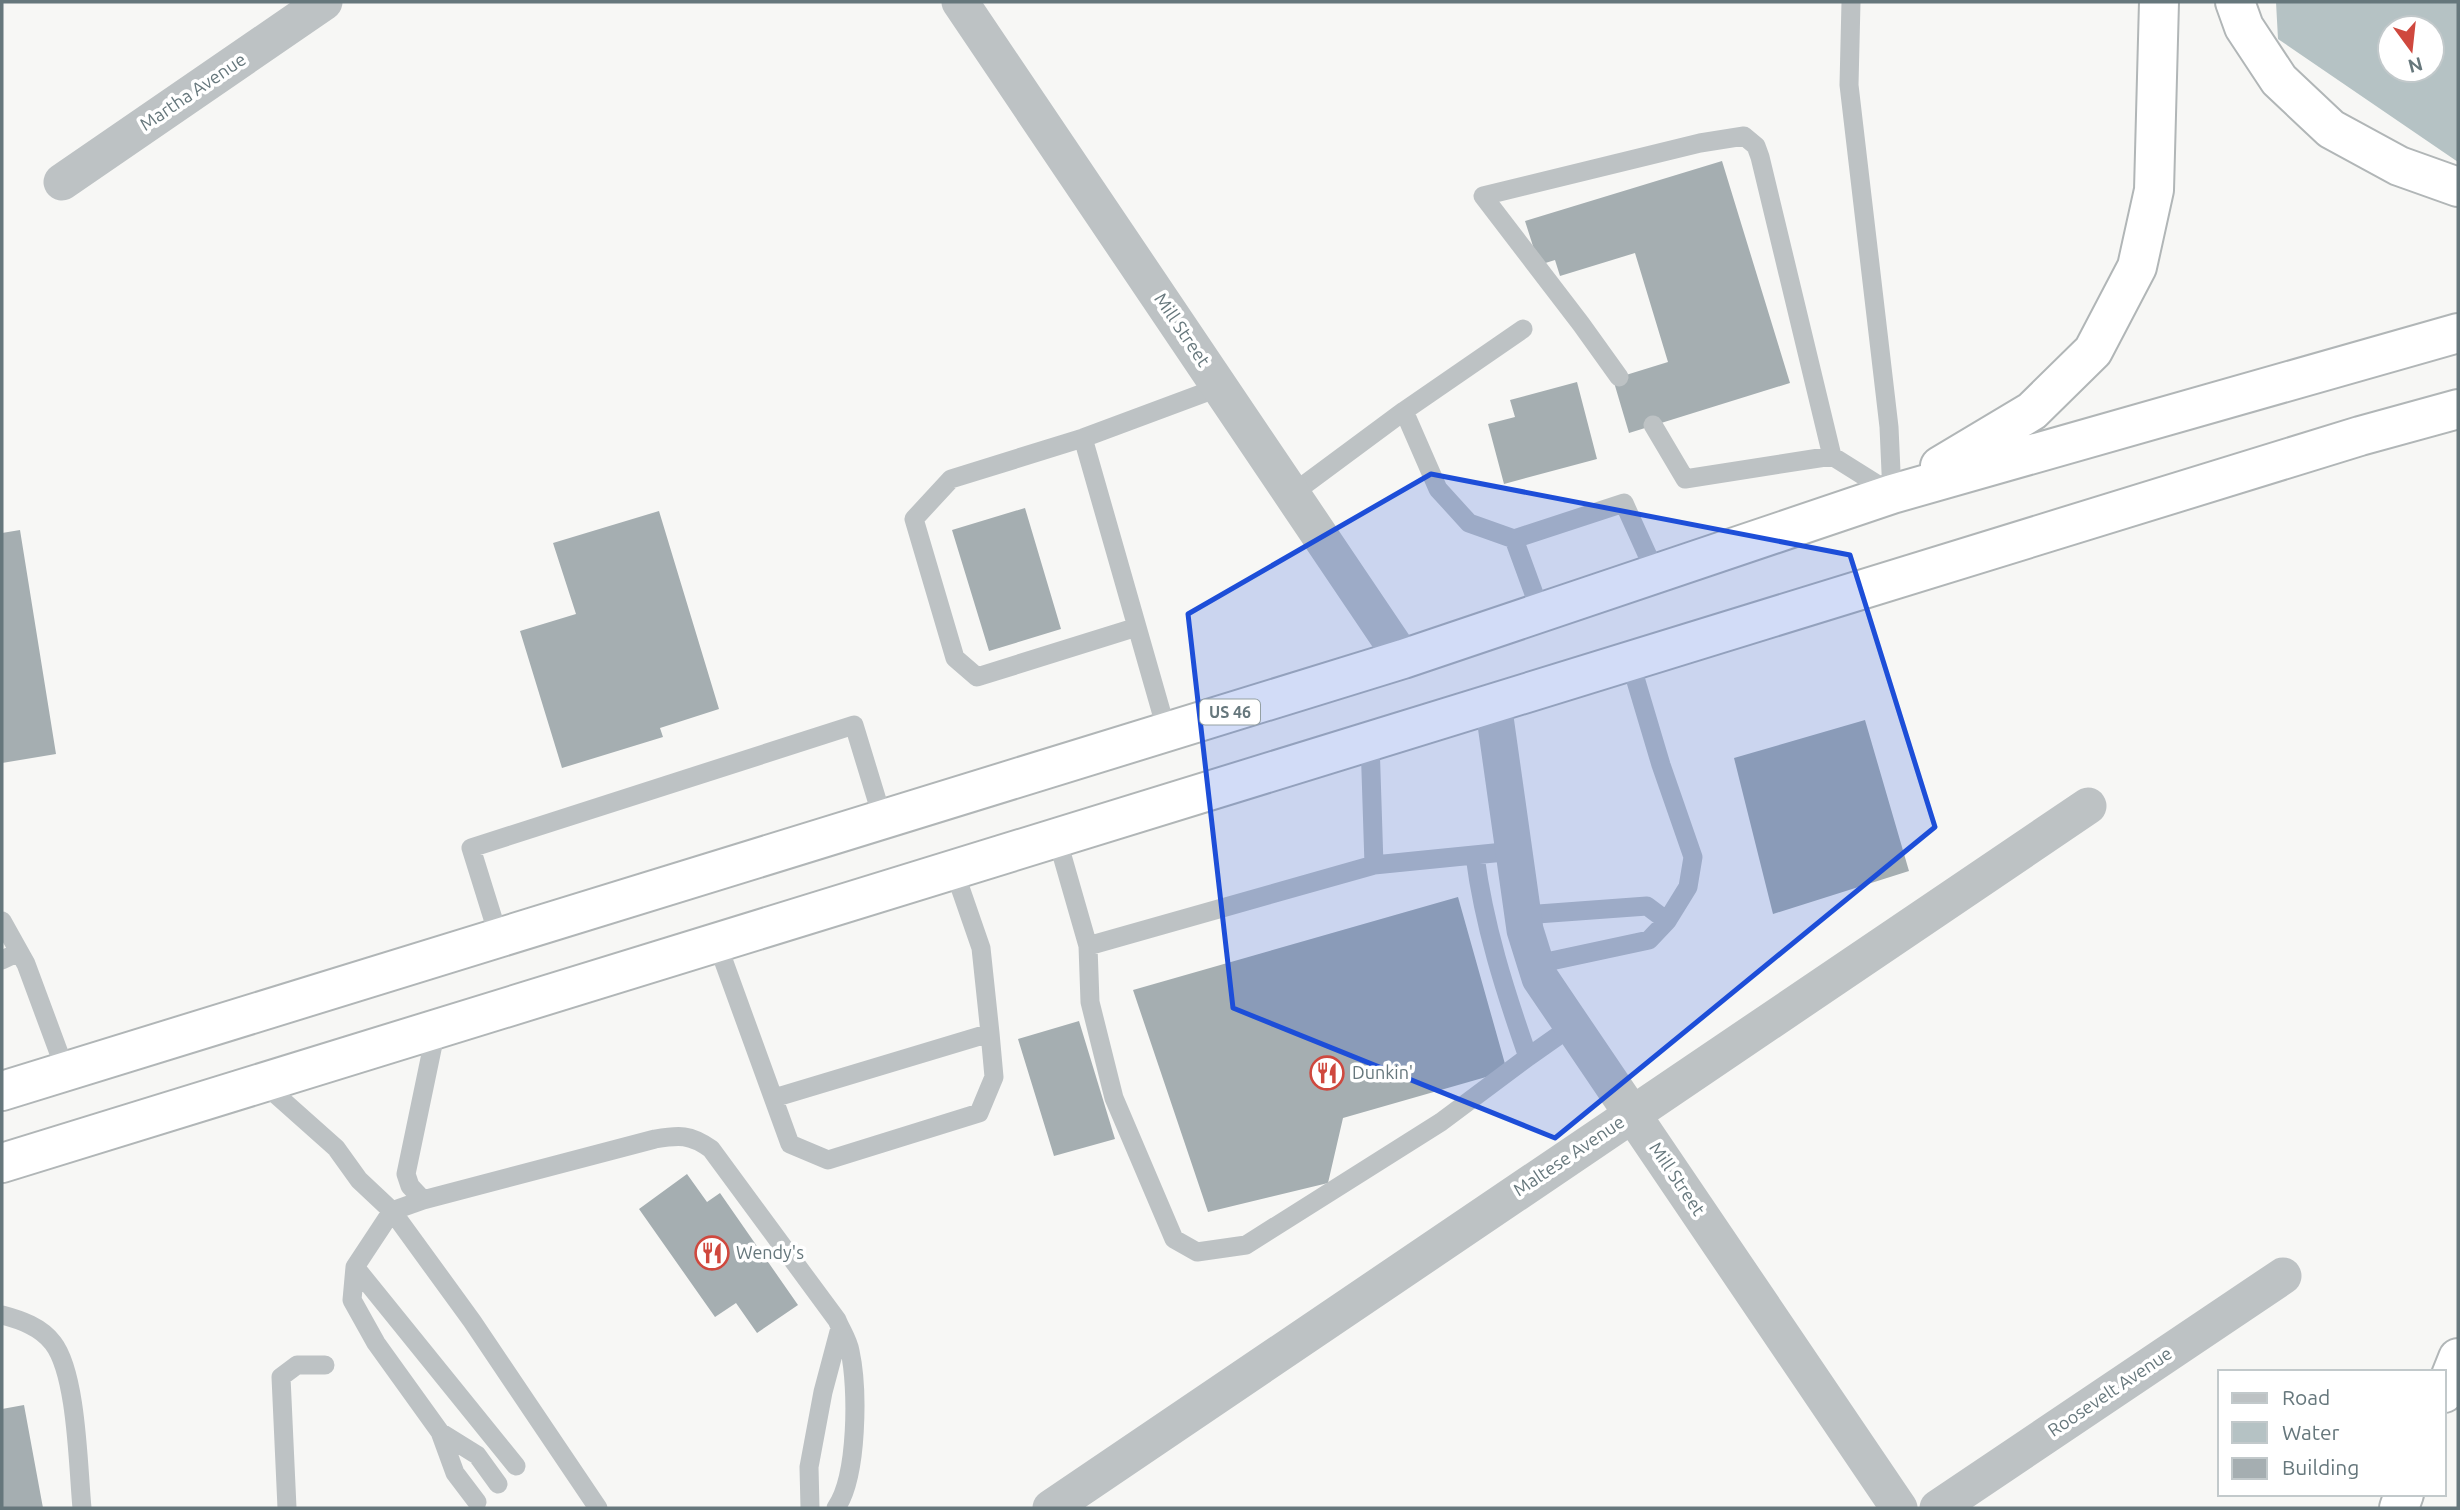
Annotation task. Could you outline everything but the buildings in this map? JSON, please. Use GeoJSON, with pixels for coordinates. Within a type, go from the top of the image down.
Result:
{"type":"FeatureCollection","features":[{"type":"Feature","properties":{"kind":"highway"},"geometry":{"type":"LineString","coordinates":[[1892,494],[2032,411],[2092,351],[2099,339],[2137,267],[2154,190],[2159,2]]}},
{"type":"Feature","properties":{"kind":"highway"},"geometry":{"type":"LineString","coordinates":[[2235,2],[2244,27],[2279,80],[2331,130],[2399,166],[2458,187]]}},
{"type":"Feature","properties":{"kind":"highway","name":"US 46"},"geometry":{"type":"LineString","coordinates":[[2,1091],[1403,659],[1892,494],[2458,333]]}},
{"type":"Feature","properties":{"kind":"highway"},"geometry":{"type":"LineString","coordinates":[[2,1163],[2360,436],[2458,409]]}},
{"type":"Feature","properties":{"kind":"highway"},"geometry":{"type":"LineString","coordinates":[[2446,1388],[2458,1358]]}},
{"type":"Feature","properties":{"kind":"street","name":"Martha Avenue"},"geometry":{"type":"LineString","coordinates":[[62,182],[324,2]]}},
{"type":"Feature","properties":{"kind":"street","name":"Mill Street"},"geometry":{"type":"LineString","coordinates":[[960,2],[1403,659]]}},
{"type":"Feature","properties":{"kind":"street","name":"Mill Street"},"geometry":{"type":"LineString","coordinates":[[1493,703],[1525,930],[1540,978],[1899,1508]]}},
{"type":"Feature","properties":{"kind":"street","name":"Maltese Avenue"},"geometry":{"type":"LineString","coordinates":[[1051,1508],[2088,806]]}},
{"type":"Feature","properties":{"kind":"street","name":"Roosevelt Avenue"},"geometry":{"type":"LineString","coordinates":[[1938,1508],[2283,1276]]}},
{"type":"Feature","properties":{"kind":"lane"},"geometry":{"type":"LineString","coordinates":[[1850,2],[1849,85],[1889,427],[1892,494]]}},
{"type":"Feature","properties":{"kind":"lane"},"geometry":{"type":"LineString","coordinates":[[1619,377],[1483,196],[1700,143],[1744,136],[1756,146],[1760,157],[1832,457]]}},
{"type":"Feature","properties":{"kind":"lane"},"geometry":{"type":"LineString","coordinates":[[1292,494],[1404,411],[1523,329]]}},
{"type":"Feature","properties":{"kind":"lane"},"geometry":{"type":"LineString","coordinates":[[1137,627],[977,677],[955,658],[914,519],[951,480],[1083,438],[1220,387]]}},
{"type":"Feature","properties":{"kind":"lane"},"geometry":{"type":"LineString","coordinates":[[1404,411],[1438,489],[1469,523],[1514,539],[1624,503],[1656,574]]}},
{"type":"Feature","properties":{"kind":"lane"},"geometry":{"type":"LineString","coordinates":[[1653,425],[1685,479],[1832,457],[1892,494]]}},
{"type":"Feature","properties":{"kind":"lane"},"geometry":{"type":"LineString","coordinates":[[1083,438],[1167,732]]}},
{"type":"Feature","properties":{"kind":"lane"},"geometry":{"type":"LineString","coordinates":[[1514,539],[1541,612]]}},
{"type":"Feature","properties":{"kind":"lane"},"geometry":{"type":"LineString","coordinates":[[1537,964],[1649,940],[1667,922],[1688,887],[1693,857],[1661,765],[1630,661]]}},
{"type":"Feature","properties":{"kind":"lane"},"geometry":{"type":"LineString","coordinates":[[499,939],[471,848],[853,725],[883,820]]}},
{"type":"Feature","properties":{"kind":"lane"},"geometry":{"type":"LineString","coordinates":[[1370,741],[1374,865]]}},
{"type":"Feature","properties":{"kind":"lane"},"geometry":{"type":"LineString","coordinates":[[1057,838],[1088,946],[1090,1002],[1114,1098],[1174,1239],[1197,1252],[1245,1245],[1441,1122],[1572,1026]]}},
{"type":"Feature","properties":{"kind":"lane"},"geometry":{"type":"LineString","coordinates":[[1088,946],[1374,865],[1514,851]]}},
{"type":"Feature","properties":{"kind":"lane"},"geometry":{"type":"LineString","coordinates":[[1475,856],[1480,902],[1502,981],[1528,1057]]}},
{"type":"Feature","properties":{"kind":"lane"},"geometry":{"type":"LineString","coordinates":[[717,943],[790,1144],[828,1160],[979,1113],[994,1077],[990,1033],[981,948],[954,870]]}},
{"type":"Feature","properties":{"kind":"lane"},"geometry":{"type":"LineString","coordinates":[[1523,915],[1647,906],[1667,922]]}},
{"type":"Feature","properties":{"kind":"lane"},"geometry":{"type":"LineString","coordinates":[[2,921],[10,956],[26,964],[66,1072]]}},
{"type":"Feature","properties":{"kind":"lane"},"geometry":{"type":"LineString","coordinates":[[423,1200],[410,1186],[406,1174],[436,1030]]}},
{"type":"Feature","properties":{"kind":"lane"},"geometry":{"type":"LineString","coordinates":[[774,1098],[990,1033]]}},
{"type":"Feature","properties":{"kind":"lane"},"geometry":{"type":"LineString","coordinates":[[262,1083],[336,1148],[359,1180],[392,1211],[472,1321],[598,1508]]}},
{"type":"Feature","properties":{"kind":"lane"},"geometry":{"type":"LineString","coordinates":[[477,1502],[455,1473],[440,1432],[376,1343],[352,1300],[355,1267],[392,1211],[423,1200],[680,1135],[699,1141],[711,1149],[837,1320],[850,1348],[855,1392],[853,1442],[841,1502],[836,1508]]}},
{"type":"Feature","properties":{"kind":"lane"},"geometry":{"type":"LineString","coordinates":[[355,1267],[516,1466]]}},
{"type":"Feature","properties":{"kind":"lane"},"geometry":{"type":"LineString","coordinates":[[2,1315],[41,1330],[54,1344],[66,1368],[82,1508]]}},
{"type":"Feature","properties":{"kind":"lane"},"geometry":{"type":"LineString","coordinates":[[810,1508],[809,1467],[823,1392],[840,1328]]}},
{"type":"Feature","properties":{"kind":"lane"},"geometry":{"type":"LineString","coordinates":[[287,1508],[281,1377],[297,1365],[325,1365]]}},
{"type":"Feature","properties":{"kind":"lane"},"geometry":{"type":"LineString","coordinates":[[440,1432],[477,1455],[498,1484]]}},
{"type":"Feature","properties":{"kind":"highlighted area"},"geometry":{"type":"Polygon","coordinates":[[[1431,474],[1850,555],[1935,827],[1555,1138],[1233,1008],[1188,614],[1431,474]]]}},
{"type":"Feature","properties":{"kind":"water"},"geometry":{"type":"Polygon","coordinates":[[[2276,2],[2458,2],[2458,162],[2278,39],[2276,2]]]}},
{"type":"Feature","properties":{"kind":"place","name":"Dunkin'"},"geometry":{"type":"Point","coordinates":[1327,1073]}},
{"type":"Feature","properties":{"kind":"place","name":"Wendy's"},"geometry":{"type":"Point","coordinates":[712,1253]}}]}
